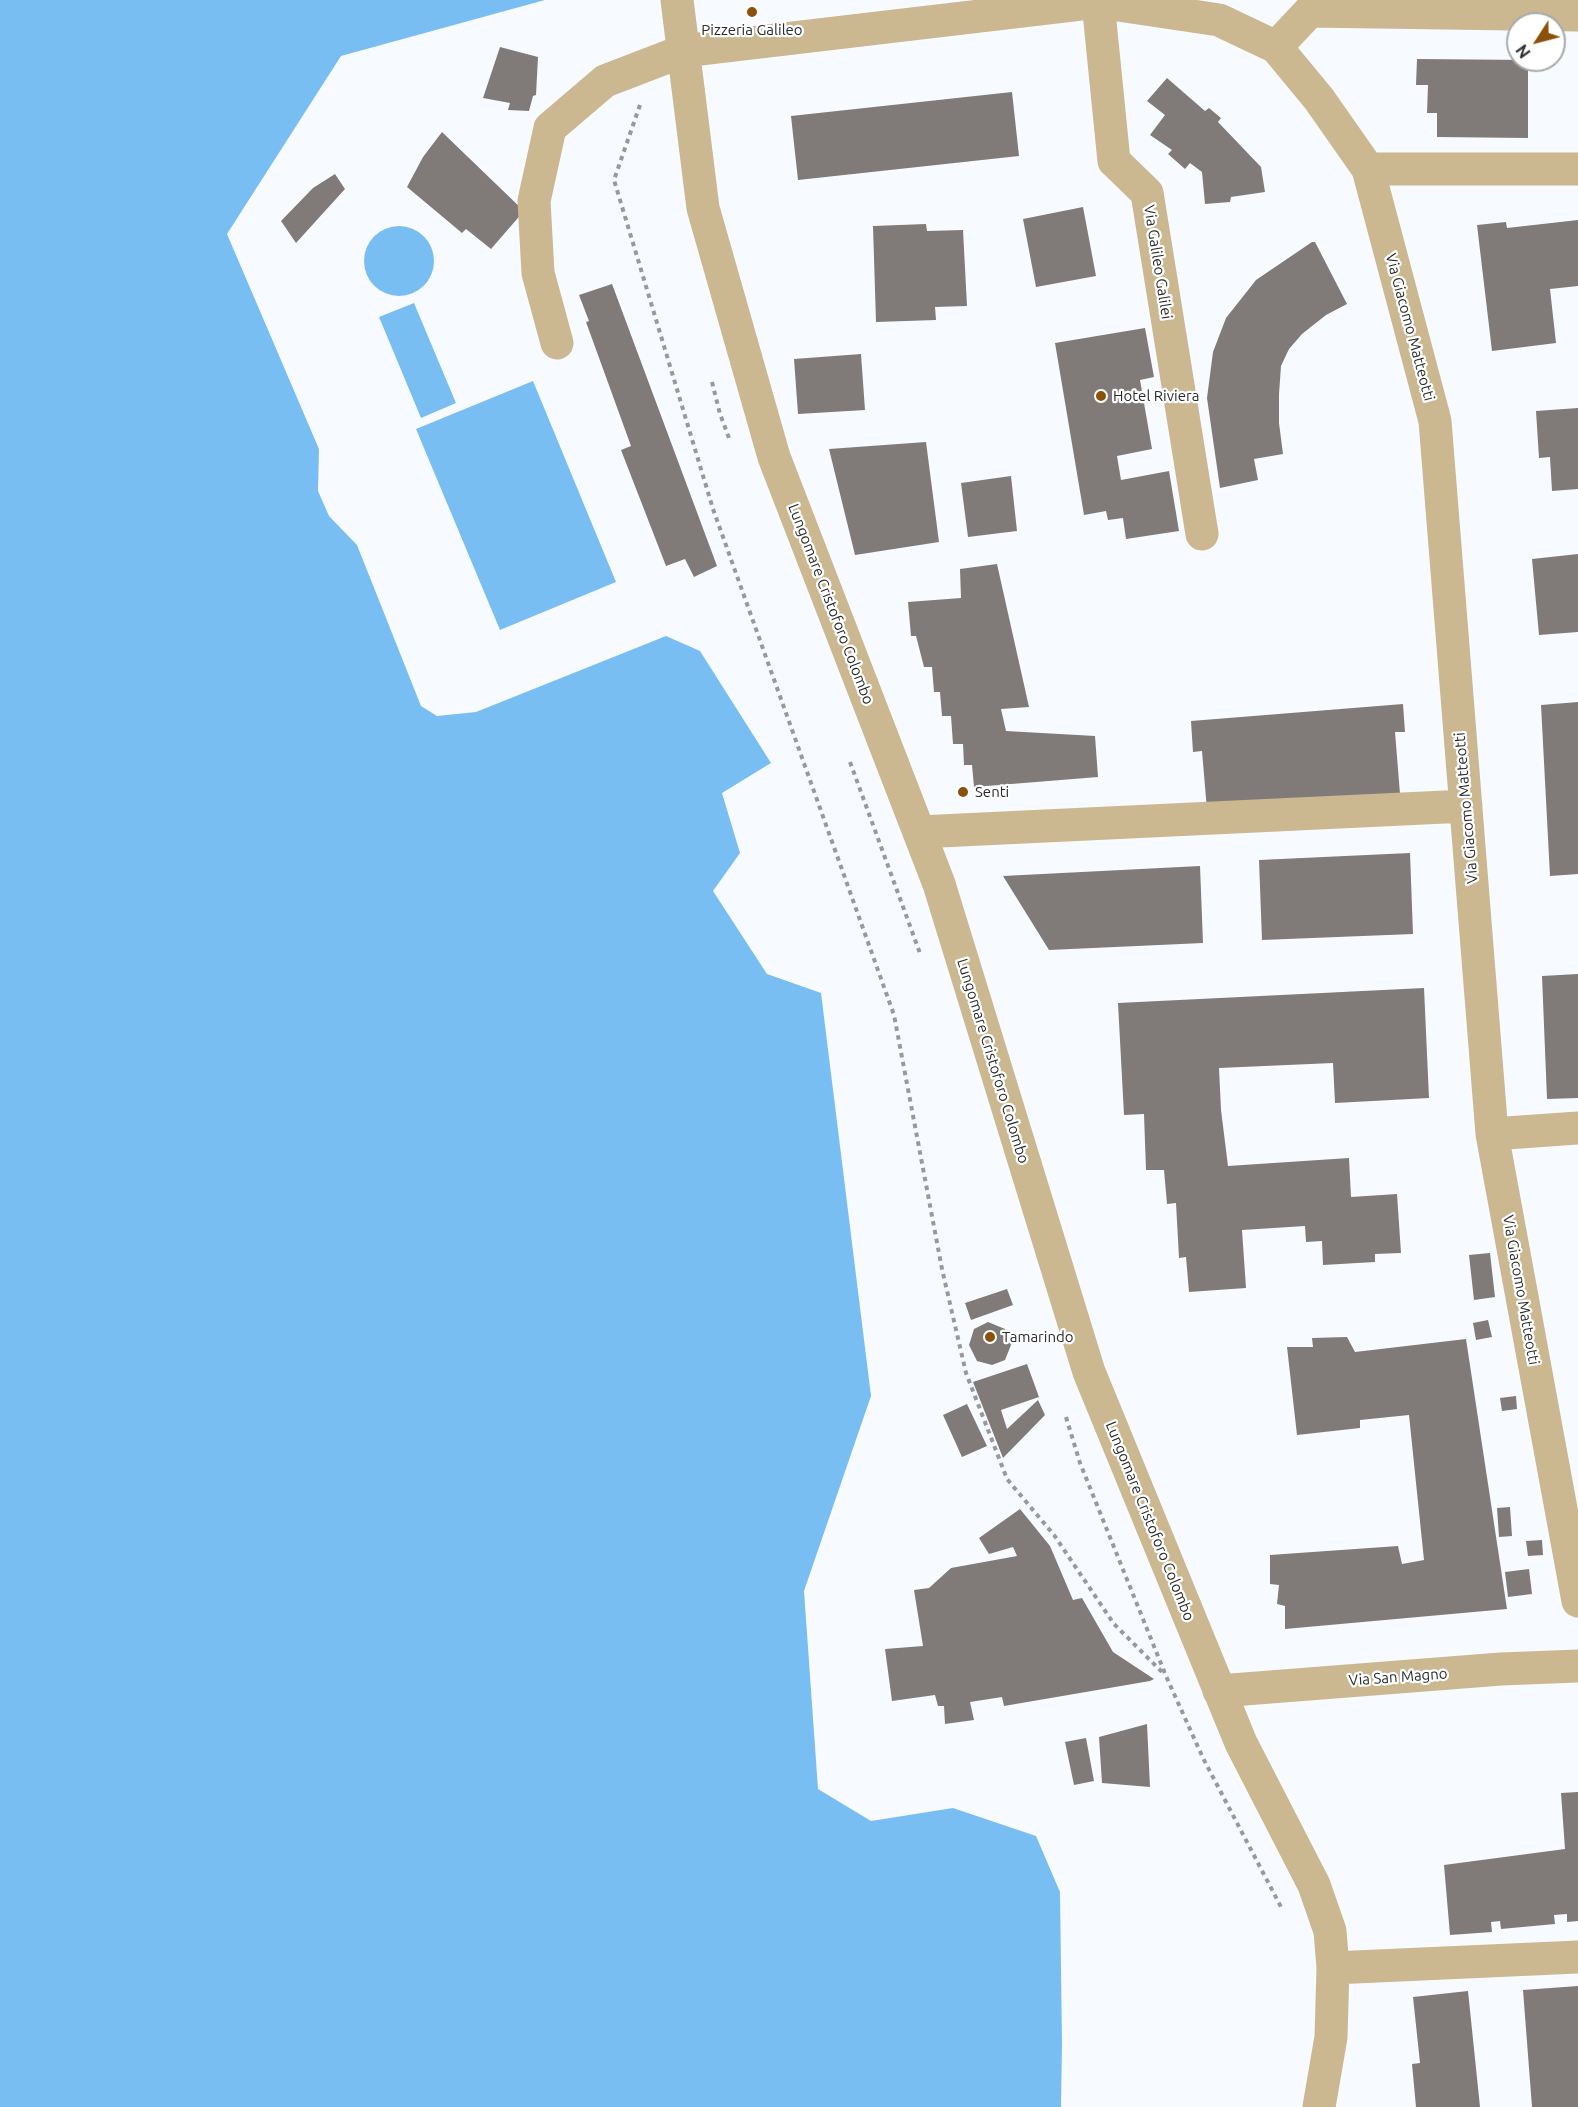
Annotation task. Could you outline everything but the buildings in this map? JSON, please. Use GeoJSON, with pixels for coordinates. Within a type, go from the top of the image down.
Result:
{"type":"FeatureCollection","features":[{"type":"Feature","properties":{"kind":"street","name":"Lungomare Cristoforo Colombo"},"geometry":{"type":"LineString","coordinates":[[677,0],[670,56],[704,208],[774,457],[939,884],[1089,1372],[1241,1743],[1314,1885],[1330,1931],[1333,1968],[1331,2037],[1319,2107]]}},
{"type":"Feature","properties":{"kind":"street"},"geometry":{"type":"LineString","coordinates":[[557,343],[538,273],[534,201],[550,128],[605,81],[670,56],[1098,2],[1219,20],[1276,47],[1310,11],[1578,15]]}},
{"type":"Feature","properties":{"kind":"street","name":"Via Galileo Galilei"},"geometry":{"type":"LineString","coordinates":[[1098,2],[1114,161],[1147,193],[1202,534]]}},
{"type":"Feature","properties":{"kind":"street","name":"Via Giacomo Matteotti"},"geometry":{"type":"LineString","coordinates":[[1276,47],[1319,99],[1368,169],[1435,421],[1492,1134],[1578,1601]]}},
{"type":"Feature","properties":{"kind":"street"},"geometry":{"type":"LineString","coordinates":[[1368,169],[1578,170]]}},
{"type":"Feature","properties":{"kind":"street"},"geometry":{"type":"LineString","coordinates":[[919,832],[1466,806]]}},
{"type":"Feature","properties":{"kind":"street"},"geometry":{"type":"LineString","coordinates":[[1492,1134],[1578,1128]]}},
{"type":"Feature","properties":{"kind":"street","name":"Via San Magno"},"geometry":{"type":"LineString","coordinates":[[1219,1691],[1501,1669],[1578,1666]]}},
{"type":"Feature","properties":{"kind":"street"},"geometry":{"type":"LineString","coordinates":[[1333,1968],[1578,1957]]}},
{"type":"Feature","properties":{"kind":"path"},"geometry":{"type":"LineString","coordinates":[[670,56],[614,180],[713,509],[894,1015],[942,1269],[966,1373],[1007,1479],[1054,1534],[1114,1624],[1166,1676]]}},
{"type":"Feature","properties":{"kind":"water"},"geometry":{"type":"Polygon","coordinates":[[[0,0],[545,0],[341,56],[227,234],[319,449],[318,491],[329,516],[357,545],[421,706],[437,716],[476,712],[666,636],[700,651],[771,763],[722,793],[740,853],[713,891],[767,974],[821,993],[871,1396],[804,1591],[818,1789],[871,1821],[953,1808],[1036,1836],[1060,1892],[1061,2107],[0,2107],[0,0]]]}},
{"type":"Feature","properties":{"kind":"water"},"geometry":{"type":"Polygon","coordinates":[[[392,226],[406,226],[419,232],[428,241],[434,254],[432,274],[424,286],[406,296],[392,296],[379,290],[370,281],[364,268],[364,254],[370,241],[379,232],[392,226]]]}},
{"type":"Feature","properties":{"kind":"water"},"geometry":{"type":"Polygon","coordinates":[[[414,303],[456,403],[421,418],[379,317],[414,303]]]}},
{"type":"Feature","properties":{"kind":"water"},"geometry":{"type":"Polygon","coordinates":[[[533,381],[616,582],[500,630],[416,429],[533,381]]]}},
{"type":"Feature","properties":{"kind":"place","name":"Pizzeria Galileo"},"geometry":{"type":"Point","coordinates":[752,12]}},
{"type":"Feature","properties":{"kind":"place","name":"Hotel Riviera"},"geometry":{"type":"Point","coordinates":[1101,396]}},
{"type":"Feature","properties":{"kind":"place","name":"Senti"},"geometry":{"type":"Point","coordinates":[963,792]}},
{"type":"Feature","properties":{"kind":"place","name":"Tamarindo"},"geometry":{"type":"Point","coordinates":[990,1337]}}]}
